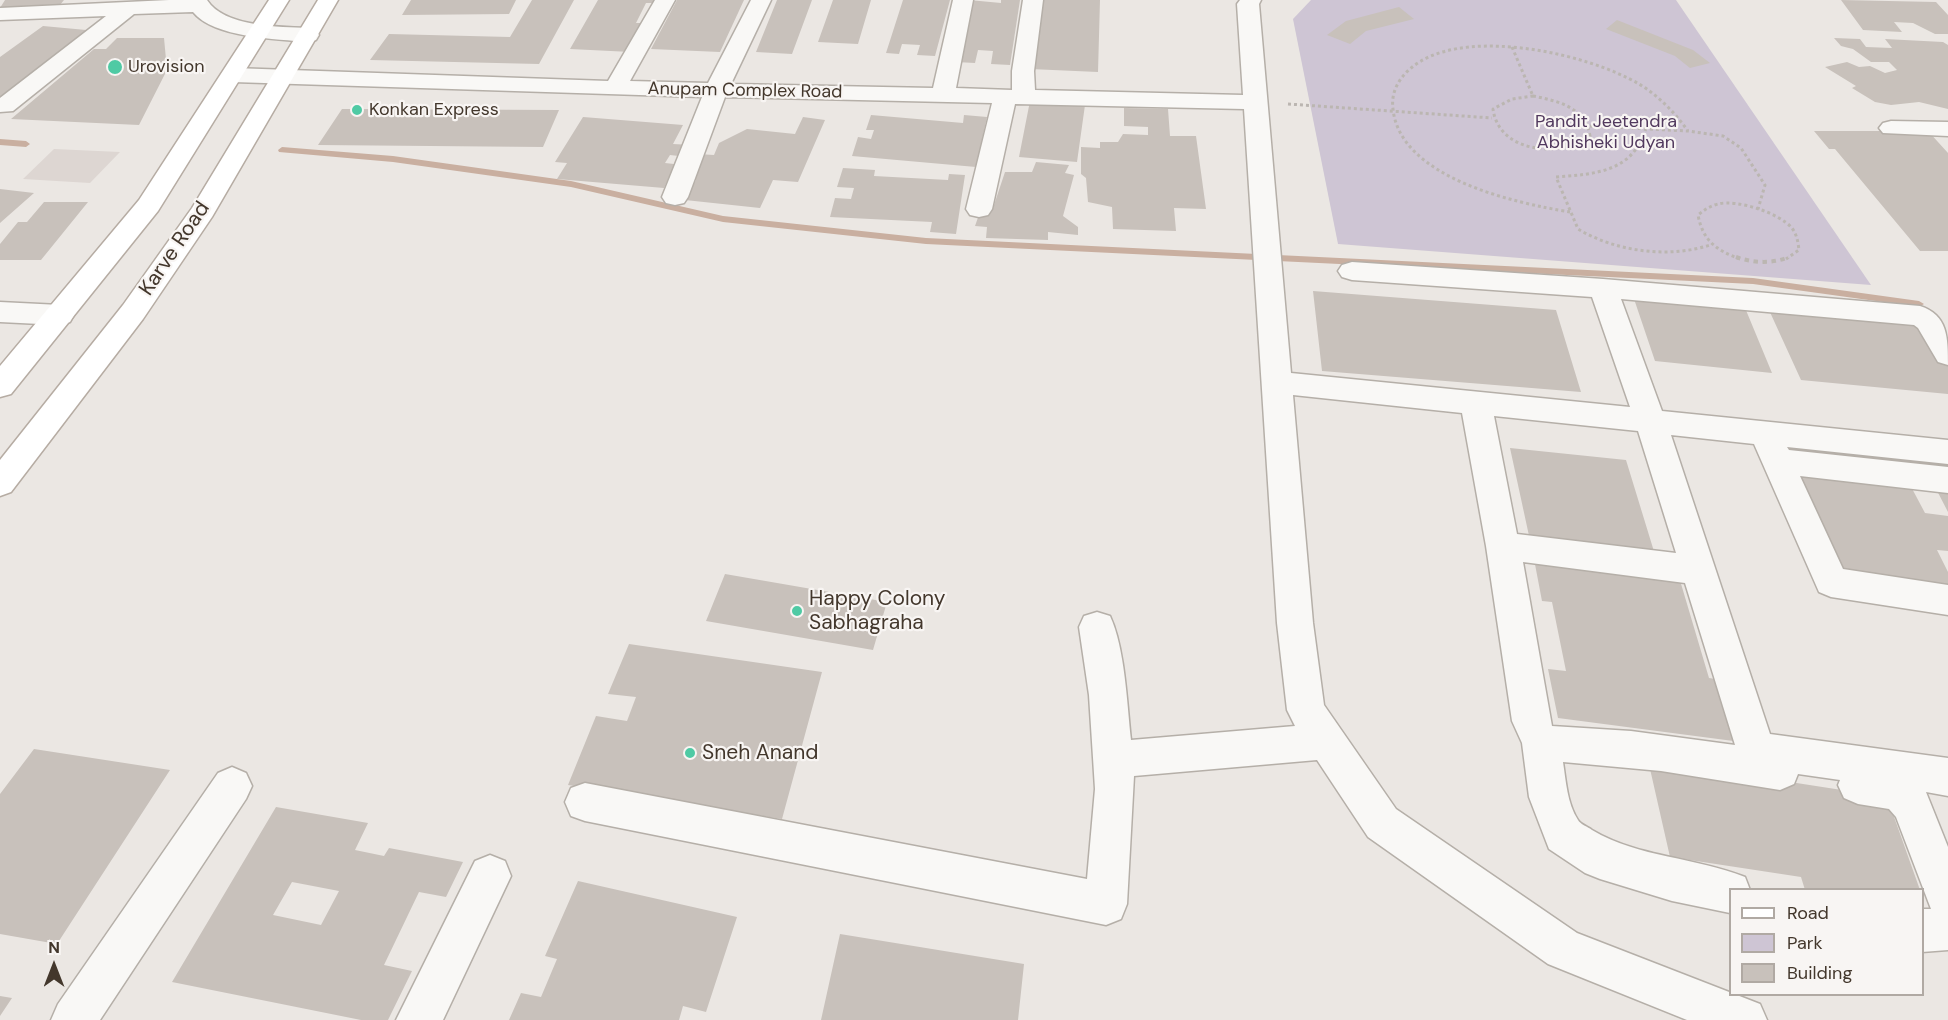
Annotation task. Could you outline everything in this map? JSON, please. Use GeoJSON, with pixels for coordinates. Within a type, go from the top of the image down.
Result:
{"type":"FeatureCollection","features":[{"type":"Feature","properties":{"kind":"main road"},"geometry":{"type":"LineString","coordinates":[[0,386],[149,205],[269,16]]}},
{"type":"Feature","properties":{"kind":"main road","name":"Karve Road"},"geometry":{"type":"LineString","coordinates":[[0,483],[133,312],[203,211],[318,17]]}},
{"type":"Feature","properties":{"kind":"street"},"geometry":{"type":"LineString","coordinates":[[615,88],[665,0]]}},
{"type":"Feature","properties":{"kind":"street"},"geometry":{"type":"LineString","coordinates":[[675,197],[716,90],[761,0]]}},
{"type":"Feature","properties":{"kind":"street"},"geometry":{"type":"LineString","coordinates":[[943,95],[963,0]]}},
{"type":"Feature","properties":{"kind":"street"},"geometry":{"type":"LineString","coordinates":[[979,209],[1023,71],[1033,0]]}},
{"type":"Feature","properties":{"kind":"street"},"geometry":{"type":"LineString","coordinates":[[1251,0],[1248,4],[1295,623],[1306,710],[1382,824],[1563,949],[1744,1020]]}},
{"type":"Feature","properties":{"kind":"street"},"geometry":{"type":"LineString","coordinates":[[0,14],[198,3],[213,16],[232,25],[269,16],[318,17]]}},
{"type":"Feature","properties":{"kind":"street"},"geometry":{"type":"LineString","coordinates":[[241,5],[269,16]]}},
{"type":"Feature","properties":{"kind":"street"},"geometry":{"type":"LineString","coordinates":[[5,106],[129,8]]}},
{"type":"Feature","properties":{"kind":"street","name":"Anupam Complex Road"},"geometry":{"type":"LineString","coordinates":[[233,75],[615,88],[1257,102]]}},
{"type":"Feature","properties":{"kind":"street"},"geometry":{"type":"LineString","coordinates":[[1891,128],[1948,129]]}},
{"type":"Feature","properties":{"kind":"street"},"geometry":{"type":"LineString","coordinates":[[1352,271],[1603,288],[1920,316],[1928,321],[1948,355]]}},
{"type":"Feature","properties":{"kind":"street"},"geometry":{"type":"LineString","coordinates":[[1603,288],[1651,423],[1756,750]]}},
{"type":"Feature","properties":{"kind":"street"},"geometry":{"type":"LineString","coordinates":[[0,312],[60,315]]}},
{"type":"Feature","properties":{"kind":"street"},"geometry":{"type":"LineString","coordinates":[[1277,382],[1651,423],[1948,480]]}},
{"type":"Feature","properties":{"kind":"street"},"geometry":{"type":"LineString","coordinates":[[1476,404],[1503,546],[1549,729],[1549,796],[1563,835],[1600,858],[1672,880],[1729,892]]}},
{"type":"Feature","properties":{"kind":"street"},"geometry":{"type":"LineString","coordinates":[[1773,448],[1948,452]]}},
{"type":"Feature","properties":{"kind":"street"},"geometry":{"type":"LineString","coordinates":[[1773,448],[1832,582],[1948,600]]}},
{"type":"Feature","properties":{"kind":"street"},"geometry":{"type":"LineString","coordinates":[[1503,546],[1698,570]]}},
{"type":"Feature","properties":{"kind":"street"},"geometry":{"type":"LineString","coordinates":[[585,802],[1106,904],[1115,789],[1108,695],[1097,627]]}},
{"type":"Feature","properties":{"kind":"street"},"geometry":{"type":"LineString","coordinates":[[1549,729],[1756,750],[1948,777]]}},
{"type":"Feature","properties":{"kind":"street"},"geometry":{"type":"LineString","coordinates":[[1549,729],[1583,744],[1696,756],[1900,792],[1911,805],[1948,898]]}},
{"type":"Feature","properties":{"kind":"street"},"geometry":{"type":"LineString","coordinates":[[1113,760],[1327,741]]}},
{"type":"Feature","properties":{"kind":"street"},"geometry":{"type":"LineString","coordinates":[[74,1020],[232,786]]}},
{"type":"Feature","properties":{"kind":"street"},"geometry":{"type":"LineString","coordinates":[[419,1020],[490,876]]}},
{"type":"Feature","properties":{"kind":"street"},"geometry":{"type":"LineString","coordinates":[[1924,931],[1948,929]]}},
{"type":"Feature","properties":{"kind":"path"},"geometry":{"type":"LineString","coordinates":[[1570,212],[1504,199],[1473,188],[1446,174],[1424,158],[1407,141],[1396,124],[1393,92],[1400,78],[1430,57],[1475,47],[1512,47],[1559,53],[1614,71],[1660,98],[1676,114],[1688,131]]}},
{"type":"Feature","properties":{"kind":"path"},"geometry":{"type":"LineString","coordinates":[[1512,47],[1533,96]]}},
{"type":"Feature","properties":{"kind":"path"},"geometry":{"type":"LineString","coordinates":[[1533,96],[1569,106],[1583,116],[1590,126],[1590,136],[1582,145],[1568,149],[1549,150],[1511,139],[1498,129],[1492,118],[1493,109],[1502,101],[1515,97],[1533,96]]}},
{"type":"Feature","properties":{"kind":"path"},"geometry":{"type":"LineString","coordinates":[[1257,102],[1492,118]]}},
{"type":"Feature","properties":{"kind":"path"},"geometry":{"type":"LineString","coordinates":[[1590,126],[1688,131],[1723,136],[1741,148],[1752,160],[1765,185],[1758,208]]}},
{"type":"Feature","properties":{"kind":"path"},"geometry":{"type":"LineString","coordinates":[[1646,128],[1645,140],[1629,160],[1598,173],[1556,177],[1578,229],[1584,234],[1618,244],[1681,252],[1697,250],[1713,244]]}},
{"type":"Feature","properties":{"kind":"path"},"geometry":{"type":"LineString","coordinates":[[1730,204],[1758,208],[1777,217],[1796,234],[1799,239],[1799,250],[1792,258],[1777,263],[1758,263],[1737,257],[1713,244],[1704,237],[1698,225],[1698,215],[1706,207],[1730,204]]}},
{"type":"Feature","properties":{"kind":"shaded area"},"geometry":{"type":"Polygon","coordinates":[[[54,149],[120,152],[90,183],[23,179],[54,149]]]}},
{"type":"Feature","properties":{"kind":"green space","name":"Pandit Jeetendra Abhisheki Udyan"},"geometry":{"type":"Polygon","coordinates":[[[1311,0],[1676,0],[1871,285],[1338,244],[1293,19],[1311,0]]]}},
{"type":"Feature","properties":{"kind":"building"},"geometry":{"type":"Polygon","coordinates":[[[5,0],[64,0],[60,5],[0,8],[5,0]]]}},
{"type":"Feature","properties":{"kind":"building"},"geometry":{"type":"Polygon","coordinates":[[[411,0],[516,0],[509,14],[402,15],[411,0]]]}},
{"type":"Feature","properties":{"kind":"building"},"geometry":{"type":"Polygon","coordinates":[[[532,0],[574,0],[539,64],[370,60],[389,34],[510,37],[532,0]]]}},
{"type":"Feature","properties":{"kind":"building"},"geometry":{"type":"Polygon","coordinates":[[[598,0],[655,0],[653,3],[646,3],[636,23],[645,23],[631,52],[570,49],[598,0]]]}},
{"type":"Feature","properties":{"kind":"building"},"geometry":{"type":"Polygon","coordinates":[[[677,0],[744,0],[720,52],[651,49],[677,0]]]}},
{"type":"Feature","properties":{"kind":"building"},"geometry":{"type":"Polygon","coordinates":[[[777,0],[812,0],[792,54],[756,52],[777,0]]]}},
{"type":"Feature","properties":{"kind":"building"},"geometry":{"type":"Polygon","coordinates":[[[833,0],[871,0],[858,44],[818,42],[833,0]]]}},
{"type":"Feature","properties":{"kind":"building"},"geometry":{"type":"Polygon","coordinates":[[[903,0],[950,0],[935,56],[917,55],[920,45],[902,44],[899,54],[886,53],[903,0]]]}},
{"type":"Feature","properties":{"kind":"building"},"geometry":{"type":"Polygon","coordinates":[[[969,0],[1001,3],[1001,0],[1020,0],[1010,65],[991,64],[993,51],[978,50],[975,63],[956,62],[969,0]]]}},
{"type":"Feature","properties":{"kind":"building"},"geometry":{"type":"Polygon","coordinates":[[[1038,0],[1100,0],[1098,72],[1030,69],[1038,0]]]}},
{"type":"Feature","properties":{"kind":"building"},"geometry":{"type":"Polygon","coordinates":[[[1841,0],[1936,2],[1948,15],[1948,34],[1935,34],[1913,23],[1894,22],[1902,32],[1863,30],[1841,0]]]}},
{"type":"Feature","properties":{"kind":"building"},"geometry":{"type":"Polygon","coordinates":[[[1399,7],[1414,19],[1366,31],[1350,44],[1327,35],[1346,21],[1399,7]]]}},
{"type":"Feature","properties":{"kind":"building"},"geometry":{"type":"Polygon","coordinates":[[[1617,20],[1693,50],[1710,63],[1690,68],[1675,56],[1606,29],[1617,20]]]}},
{"type":"Feature","properties":{"kind":"building"},"geometry":{"type":"Polygon","coordinates":[[[43,26],[97,31],[10,98],[0,97],[0,57],[43,26]]]}},
{"type":"Feature","properties":{"kind":"building"},"geometry":{"type":"Polygon","coordinates":[[[117,38],[164,38],[167,70],[139,125],[11,119],[94,49],[106,49],[117,38]]]}},
{"type":"Feature","properties":{"kind":"building"},"geometry":{"type":"Polygon","coordinates":[[[1834,38],[1860,39],[1866,47],[1892,48],[1885,39],[1943,42],[1948,45],[1948,109],[1919,102],[1891,105],[1875,102],[1852,88],[1856,86],[1825,67],[1847,62],[1859,67],[1870,66],[1885,73],[1897,70],[1889,62],[1871,62],[1853,49],[1841,46],[1834,38]]]}},
{"type":"Feature","properties":{"kind":"building"},"geometry":{"type":"Polygon","coordinates":[[[1030,101],[1085,105],[1077,162],[1019,157],[1030,101]]]}},
{"type":"Feature","properties":{"kind":"building"},"geometry":{"type":"Polygon","coordinates":[[[1124,108],[1168,109],[1170,136],[1196,136],[1206,209],[1174,208],[1176,231],[1113,229],[1112,207],[1088,202],[1086,178],[1081,174],[1081,147],[1100,148],[1100,142],[1118,142],[1123,134],[1148,135],[1148,127],[1124,126],[1124,108]]]}},
{"type":"Feature","properties":{"kind":"building"},"geometry":{"type":"Polygon","coordinates":[[[342,109],[559,110],[543,147],[318,145],[342,109]]]}},
{"type":"Feature","properties":{"kind":"building"},"geometry":{"type":"Polygon","coordinates":[[[871,115],[963,123],[964,115],[987,117],[976,167],[852,156],[858,137],[871,139],[874,130],[866,130],[871,115]]]}},
{"type":"Feature","properties":{"kind":"building"},"geometry":{"type":"Polygon","coordinates":[[[583,117],[683,125],[673,144],[692,145],[687,157],[670,155],[665,163],[683,165],[676,177],[669,177],[664,188],[557,179],[567,163],[555,162],[583,117]]]}},
{"type":"Feature","properties":{"kind":"building"},"geometry":{"type":"Polygon","coordinates":[[[803,117],[825,120],[798,182],[773,180],[760,208],[685,200],[696,180],[689,177],[698,154],[714,155],[719,143],[747,129],[795,134],[803,117]]]}},
{"type":"Feature","properties":{"kind":"building"},"geometry":{"type":"Polygon","coordinates":[[[1814,131],[1928,131],[1948,153],[1948,251],[1920,251],[1835,149],[1829,149],[1814,131]]]}},
{"type":"Feature","properties":{"kind":"building"},"geometry":{"type":"Polygon","coordinates":[[[1036,162],[1069,165],[1065,173],[1074,175],[1063,216],[1078,227],[1078,235],[1048,232],[1048,240],[986,238],[987,227],[975,226],[981,209],[993,208],[1005,172],[1032,172],[1036,162]]]}},
{"type":"Feature","properties":{"kind":"building"},"geometry":{"type":"Polygon","coordinates":[[[843,168],[875,170],[874,176],[948,180],[949,174],[965,175],[956,234],[930,232],[932,222],[830,217],[835,198],[851,199],[854,188],[837,187],[843,168]]]}},
{"type":"Feature","properties":{"kind":"building"},"geometry":{"type":"Polygon","coordinates":[[[0,189],[34,193],[0,223],[0,189]]]}},
{"type":"Feature","properties":{"kind":"building"},"geometry":{"type":"Polygon","coordinates":[[[44,202],[88,202],[41,260],[0,260],[0,244],[18,222],[27,222],[44,202]]]}},
{"type":"Feature","properties":{"kind":"building"},"geometry":{"type":"Polygon","coordinates":[[[1313,291],[1556,310],[1581,392],[1322,371],[1313,291]]]}},
{"type":"Feature","properties":{"kind":"building"},"geometry":{"type":"Polygon","coordinates":[[[1632,293],[1743,303],[1772,373],[1655,361],[1632,293]]]}},
{"type":"Feature","properties":{"kind":"building"},"geometry":{"type":"Polygon","coordinates":[[[1769,310],[1925,324],[1948,363],[1948,394],[1801,380],[1769,310]]]}},
{"type":"Feature","properties":{"kind":"building"},"geometry":{"type":"Polygon","coordinates":[[[1510,448],[1626,460],[1656,558],[1531,545],[1510,448]]]}},
{"type":"Feature","properties":{"kind":"building"},"geometry":{"type":"Polygon","coordinates":[[[1793,469],[1908,481],[1925,513],[1948,516],[1948,551],[1937,550],[1948,572],[1948,588],[1839,576],[1793,469]]]}},
{"type":"Feature","properties":{"kind":"building"},"geometry":{"type":"Polygon","coordinates":[[[1933,483],[1948,484],[1948,512],[1933,483]]]}},
{"type":"Feature","properties":{"kind":"building"},"geometry":{"type":"Polygon","coordinates":[[[1534,559],[1679,577],[1709,678],[1722,680],[1741,742],[1558,718],[1548,669],[1566,671],[1552,602],[1542,601],[1534,559]]]}},
{"type":"Feature","properties":{"kind":"building","name":"Happy Colony Sabhagraha"},"geometry":{"type":"Polygon","coordinates":[[[725,574],[887,602],[873,650],[706,621],[725,574]]]}},
{"type":"Feature","properties":{"kind":"building","name":"Sneh Anand"},"geometry":{"type":"Polygon","coordinates":[[[629,644],[822,672],[782,819],[568,785],[596,716],[627,721],[636,697],[608,694],[629,644]]]}},
{"type":"Feature","properties":{"kind":"building"},"geometry":{"type":"Polygon","coordinates":[[[34,749],[170,770],[57,944],[0,934],[0,794],[34,749]]]}},
{"type":"Feature","properties":{"kind":"building"},"geometry":{"type":"Polygon","coordinates":[[[1648,760],[1887,797],[1919,888],[1804,888],[1801,877],[1670,857],[1648,760]]]}},
{"type":"Feature","properties":{"kind":"building"},"geometry":{"type":"Polygon","coordinates":[[[276,807],[368,823],[355,850],[384,856],[389,848],[463,862],[446,897],[419,892],[384,965],[412,971],[388,1020],[361,1020],[172,982],[276,807]],[[292,882],[273,915],[321,925],[339,891],[292,882]]]}},
{"type":"Feature","properties":{"kind":"building"},"geometry":{"type":"Polygon","coordinates":[[[578,881],[737,917],[706,1012],[683,1006],[679,1020],[509,1020],[521,993],[541,997],[557,959],[545,956],[578,881]]]}},
{"type":"Feature","properties":{"kind":"building"},"geometry":{"type":"Polygon","coordinates":[[[840,934],[1024,964],[1018,1020],[821,1020],[840,934]]]}},
{"type":"Feature","properties":{"kind":"building"},"geometry":{"type":"Polygon","coordinates":[[[0,996],[12,998],[0,1016],[0,996]]]}},
{"type":"Feature","properties":{"kind":"waterway"},"geometry":{"type":"LineString","coordinates":[[0,142],[26,144]]}},
{"type":"Feature","properties":{"kind":"waterway"},"geometry":{"type":"LineString","coordinates":[[282,150],[393,159],[571,184],[723,219],[926,241],[1753,281],[1919,304]]}},
{"type":"Feature","properties":{"kind":"place","name":"Urovision"},"geometry":{"type":"Point","coordinates":[115,67]}},
{"type":"Feature","properties":{"kind":"place","name":"Konkan Express"},"geometry":{"type":"Point","coordinates":[357,110]}},
{"type":"Feature","properties":{"kind":"place","name":"Happy Colony Sabhagraha"},"geometry":{"type":"Point","coordinates":[797,611]}},
{"type":"Feature","properties":{"kind":"place","name":"Sneh Anand"},"geometry":{"type":"Point","coordinates":[690,753]}}]}
